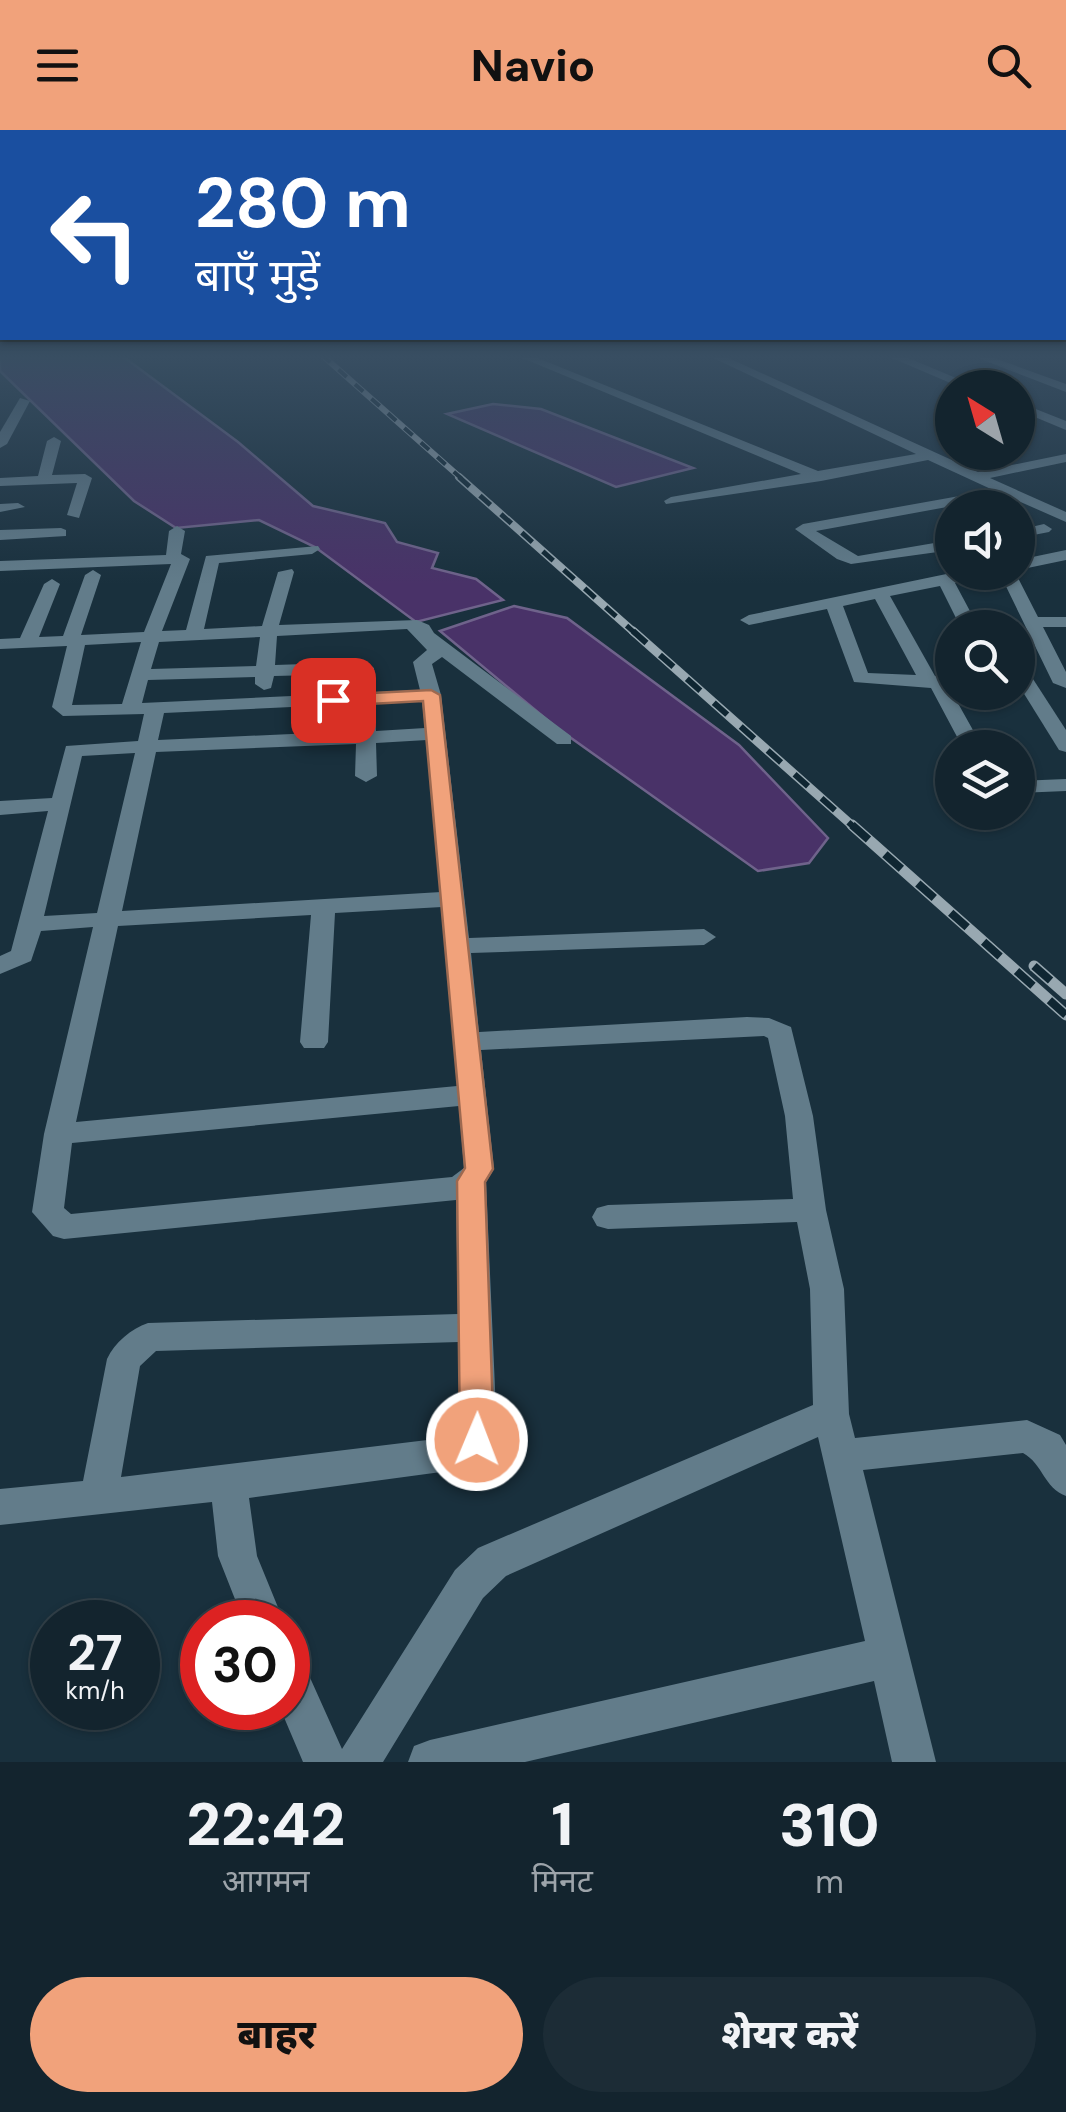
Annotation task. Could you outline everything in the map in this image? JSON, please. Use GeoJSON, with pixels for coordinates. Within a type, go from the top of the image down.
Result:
{"type":"FeatureCollection","features":[{"type":"Feature","properties":{"kind":"street"},"geometry":{"type":"LineString","coordinates":[[711,431],[821,476]]}},
{"type":"Feature","properties":{"kind":"street"},"geometry":{"type":"LineString","coordinates":[[880,431],[1009,490]]}},
{"type":"Feature","properties":{"kind":"street"},"geometry":{"type":"LineString","coordinates":[[44,479],[54,441]]}},
{"type":"Feature","properties":{"kind":"street"},"geometry":{"type":"LineString","coordinates":[[672,502],[932,455]]}},
{"type":"Feature","properties":{"kind":"street"},"geometry":{"type":"LineString","coordinates":[[978,476],[1066,458]]}},
{"type":"Feature","properties":{"kind":"street"},"geometry":{"type":"LineString","coordinates":[[0,482],[86,479],[74,515]]}},
{"type":"Feature","properties":{"kind":"street"},"geometry":{"type":"LineString","coordinates":[[1035,503],[1066,518]]}},
{"type":"Feature","properties":{"kind":"street"},"geometry":{"type":"LineString","coordinates":[[935,505],[803,529],[857,561],[935,549]]}},
{"type":"Feature","properties":{"kind":"street"},"geometry":{"type":"LineString","coordinates":[[0,508],[18,508]]}},
{"type":"Feature","properties":{"kind":"street"},"geometry":{"type":"LineString","coordinates":[[1035,531],[1044,530]]}},
{"type":"Feature","properties":{"kind":"street"},"geometry":{"type":"LineString","coordinates":[[173,558],[177,531]]}},
{"type":"Feature","properties":{"kind":"street"},"geometry":{"type":"LineString","coordinates":[[0,535],[62,533]]}},
{"type":"Feature","properties":{"kind":"street"},"geometry":{"type":"LineString","coordinates":[[193,636],[212,559],[312,549]]}},
{"type":"Feature","properties":{"kind":"street"},"geometry":{"type":"LineString","coordinates":[[1035,562],[1066,556]]}},
{"type":"Feature","properties":{"kind":"street"},"geometry":{"type":"LineString","coordinates":[[0,566],[182,560],[148,637],[141,675],[148,746],[59,1134],[48,1212],[64,1228],[458,1188],[471,1181],[479,1169],[436,734],[422,662],[437,652],[423,629]]}},
{"type":"Feature","properties":{"kind":"street"},"geometry":{"type":"LineString","coordinates":[[258,742],[269,632],[286,572]]}},
{"type":"Feature","properties":{"kind":"street"},"geometry":{"type":"LineString","coordinates":[[94,575],[73,641],[62,707],[88,712],[143,711],[431,695]]}},
{"type":"Feature","properties":{"kind":"street"},"geometry":{"type":"LineString","coordinates":[[749,620],[935,582]]}},
{"type":"Feature","properties":{"kind":"street"},"geometry":{"type":"LineString","coordinates":[[27,643],[52,584]]}},
{"type":"Feature","properties":{"kind":"street"},"geometry":{"type":"LineString","coordinates":[[880,593],[935,676]]}},
{"type":"Feature","properties":{"kind":"street"},"geometry":{"type":"LineString","coordinates":[[832,603],[861,678],[935,683]]}},
{"type":"Feature","properties":{"kind":"street"},"geometry":{"type":"LineString","coordinates":[[1035,622],[1066,622]]}},
{"type":"Feature","properties":{"kind":"street"},"geometry":{"type":"LineString","coordinates":[[2,650],[27,643],[406,623],[423,629],[564,740]]}},
{"type":"Feature","properties":{"kind":"street"},"geometry":{"type":"LineString","coordinates":[[1035,628],[1064,682],[1035,683]]}},
{"type":"Feature","properties":{"kind":"street"},"geometry":{"type":"LineString","coordinates":[[141,675],[362,667],[366,669],[368,698],[366,776]]}},
{"type":"Feature","properties":{"kind":"street"},"geometry":{"type":"LineString","coordinates":[[1035,702],[1066,746]]}},
{"type":"Feature","properties":{"kind":"street"},"geometry":{"type":"LineString","coordinates":[[0,966],[22,955],[73,750],[88,712]]}},
{"type":"Feature","properties":{"kind":"street"},"geometry":{"type":"LineString","coordinates":[[73,750],[436,734]]}},
{"type":"Feature","properties":{"kind":"street"},"geometry":{"type":"LineString","coordinates":[[1035,786],[1066,785]]}},
{"type":"Feature","properties":{"kind":"street"},"geometry":{"type":"LineString","coordinates":[[0,808],[61,804]]}},
{"type":"Feature","properties":{"kind":"street"},"geometry":{"type":"LineString","coordinates":[[27,924],[452,899]]}},
{"type":"Feature","properties":{"kind":"street"},"geometry":{"type":"LineString","coordinates":[[314,1042],[324,904]]}},
{"type":"Feature","properties":{"kind":"street"},"geometry":{"type":"LineString","coordinates":[[456,946],[704,938]]}},
{"type":"Feature","properties":{"kind":"street"},"geometry":{"type":"LineString","coordinates":[[465,1042],[747,1026],[774,1028],[781,1033],[827,1288],[831,1414],[914,1762]]}},
{"type":"Feature","properties":{"kind":"street"},"geometry":{"type":"LineString","coordinates":[[59,1134],[470,1095]]}},
{"type":"Feature","properties":{"kind":"street"},"geometry":{"type":"LineString","coordinates":[[0,1506],[222,1484],[456,1454],[470,1446],[480,1429],[471,1181]]}},
{"type":"Feature","properties":{"kind":"street"},"geometry":{"type":"LineString","coordinates":[[608,1218],[810,1210]]}},
{"type":"Feature","properties":{"kind":"street"},"geometry":{"type":"LineString","coordinates":[[98,1495],[124,1358],[148,1337],[462,1328],[475,1321]]}},
{"type":"Feature","properties":{"kind":"street"},"geometry":{"type":"LineString","coordinates":[[358,1762],[468,1584],[492,1562],[831,1414]]}},
{"type":"Feature","properties":{"kind":"street"},"geometry":{"type":"LineString","coordinates":[[841,1456],[1026,1436],[1047,1447],[1066,1479]]}},
{"type":"Feature","properties":{"kind":"street"},"geometry":{"type":"LineString","coordinates":[[222,1484],[232,1501],[235,1549],[255,1600]]}},
{"type":"Feature","properties":{"kind":"street"},"geometry":{"type":"LineString","coordinates":[[430,1762],[891,1656]]}},
{"type":"Feature","properties":{"kind":"street"},"geometry":{"type":"LineString","coordinates":[[310,1727],[325,1762]]}},
{"type":"Feature","properties":{"kind":"shaded area"},"geometry":{"type":"Polygon","coordinates":[[[62,431],[223,431],[313,506],[385,523],[397,542],[438,553],[432,568],[476,579],[503,600],[416,622],[315,547],[259,520],[176,528],[134,501],[62,431]]]}},
{"type":"Feature","properties":{"kind":"shaded area"},"geometry":{"type":"Polygon","coordinates":[[[487,431],[598,431],[693,468],[616,487],[487,431]]]}},
{"type":"Feature","properties":{"kind":"shaded area"},"geometry":{"type":"Polygon","coordinates":[[[514,606],[567,618],[739,745],[828,838],[809,863],[758,871],[557,728],[440,631],[514,606]]]}},
{"type":"Feature","properties":{"kind":"railway"},"geometry":{"type":"LineString","coordinates":[[408,431],[462,479]]}},
{"type":"Feature","properties":{"kind":"railway"},"geometry":{"type":"LineString","coordinates":[[459,477],[636,634]]}},
{"type":"Feature","properties":{"kind":"railway"},"geometry":{"type":"LineString","coordinates":[[633,631],[855,828]]}},
{"type":"Feature","properties":{"kind":"railway"},"geometry":{"type":"LineString","coordinates":[[852,825],[1066,1015]]}},
{"type":"Feature","properties":{"kind":"railway"},"geometry":{"type":"LineString","coordinates":[[1034,966],[1066,994]]}},
{"type":"Feature","properties":{"kind":"route"},"geometry":{"type":"LineString","coordinates":[[333,700],[431,695],[479,1169],[471,1181],[480,1429],[477,1440]]}}]}
